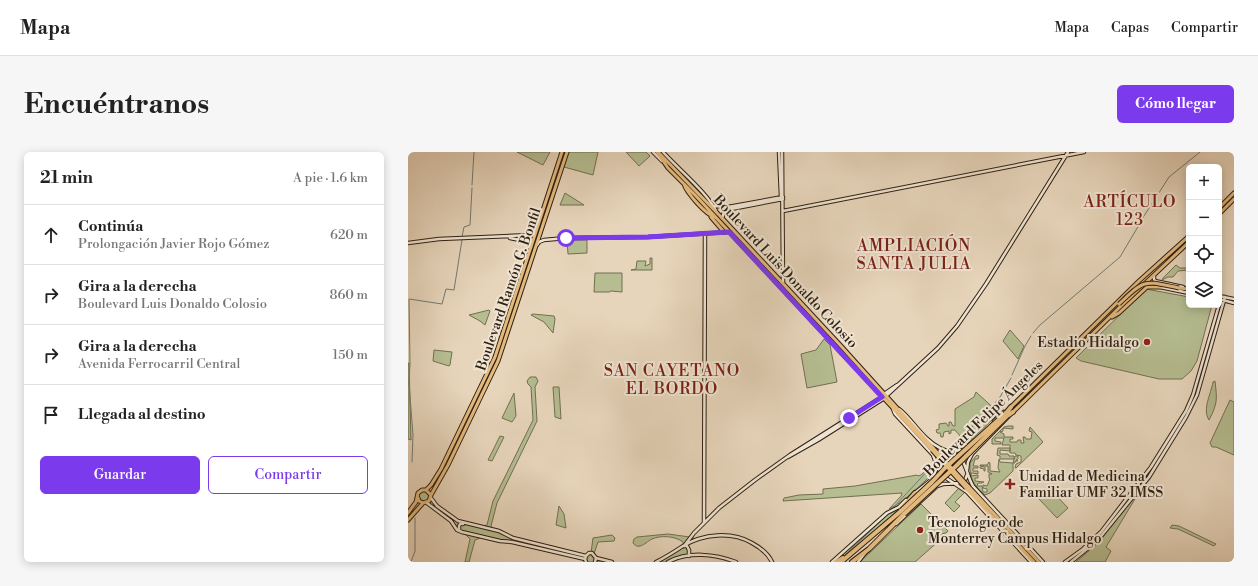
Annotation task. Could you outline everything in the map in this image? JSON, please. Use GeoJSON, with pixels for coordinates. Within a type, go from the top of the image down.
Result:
{"type":"FeatureCollection","features":[{"type":"Feature","properties":{"kind":"highway","name":"Boulevard Felipe Ángeles"},"geometry":{"type":"LineString","coordinates":[[841,562],[949,473],[1007,414],[1011,407]]}},
{"type":"Feature","properties":{"kind":"highway","name":"Boulevard Felipe Ángeles"},"geometry":{"type":"LineString","coordinates":[[1007,414],[1013,412]]}},
{"type":"Feature","properties":{"kind":"highway"},"geometry":{"type":"LineString","coordinates":[[891,520],[915,493]]}},
{"type":"Feature","properties":{"kind":"highway","name":"Boulevard Felipe Ángeles"},"geometry":{"type":"LineString","coordinates":[[852,562],[869,549],[891,527],[902,512]]}},
{"type":"Feature","properties":{"kind":"highway"},"geometry":{"type":"LineString","coordinates":[[836,562],[856,549]]}},
{"type":"Feature","properties":{"kind":"main road","name":"Boulevard Ramón G. Bonfil"},"geometry":{"type":"LineString","coordinates":[[426,490],[431,485],[438,473],[491,367],[562,152]]}},
{"type":"Feature","properties":{"kind":"main road","name":"Boulevard Ramón G. Bonfil"},"geometry":{"type":"LineString","coordinates":[[431,497],[498,361],[566,152]]}},
{"type":"Feature","properties":{"kind":"main road"},"geometry":{"type":"LineString","coordinates":[[555,175],[556,178],[558,177],[566,152]]}},
{"type":"Feature","properties":{"kind":"main road","name":"Boulevard Luis Donaldo Colosio"},"geometry":{"type":"LineString","coordinates":[[658,153],[663,161],[715,217],[1038,562]]}},
{"type":"Feature","properties":{"kind":"main road","name":"Boulevard Luis Donaldo Colosio"},"geometry":{"type":"LineString","coordinates":[[658,153],[718,213],[841,346],[884,397]]}},
{"type":"Feature","properties":{"kind":"main road"},"geometry":{"type":"LineString","coordinates":[[552,195],[556,182],[555,180],[553,181]]}},
{"type":"Feature","properties":{"kind":"main road"},"geometry":{"type":"LineString","coordinates":[[683,182],[685,189],[724,232]]}},
{"type":"Feature","properties":{"kind":"main road"},"geometry":{"type":"LineString","coordinates":[[1222,205],[1234,193]]}},
{"type":"Feature","properties":{"kind":"main road"},"geometry":{"type":"LineString","coordinates":[[1222,211],[1234,199]]}},
{"type":"Feature","properties":{"kind":"main road"},"geometry":{"type":"LineString","coordinates":[[710,216],[715,217]]}},
{"type":"Feature","properties":{"kind":"main road","name":"Boulevard Felipe Ángeles"},"geometry":{"type":"LineString","coordinates":[[1011,407],[1153,268],[1186,239]]}},
{"type":"Feature","properties":{"kind":"main road","name":"Boulevard Felipe Ángeles"},"geometry":{"type":"LineString","coordinates":[[1013,412],[1186,245]]}},
{"type":"Feature","properties":{"kind":"main road"},"geometry":{"type":"LineString","coordinates":[[1153,268],[1149,275],[1149,280],[1153,285],[1160,287]]}},
{"type":"Feature","properties":{"kind":"main road"},"geometry":{"type":"LineString","coordinates":[[1106,314],[1110,313],[1136,287],[1144,283],[1152,283],[1177,289],[1186,289]]}},
{"type":"Feature","properties":{"kind":"main road"},"geometry":{"type":"LineString","coordinates":[[1108,319],[1119,313],[1147,287],[1160,287]]}},
{"type":"Feature","properties":{"kind":"main road"},"geometry":{"type":"LineString","coordinates":[[1039,379],[1042,383]]}},
{"type":"Feature","properties":{"kind":"main road"},"geometry":{"type":"LineString","coordinates":[[408,513],[418,498],[420,491],[426,490],[431,497],[427,503],[419,501],[418,498]]}},
{"type":"Feature","properties":{"kind":"main road"},"geometry":{"type":"LineString","coordinates":[[408,520],[423,503]]}},
{"type":"Feature","properties":{"kind":"main road","name":"Boulevard Luis Donaldo Colosio"},"geometry":{"type":"LineString","coordinates":[[1004,525],[1033,562]]}},
{"type":"Feature","properties":{"kind":"main road"},"geometry":{"type":"LineString","coordinates":[[1003,532],[1014,537]]}},
{"type":"Feature","properties":{"kind":"street"},"geometry":{"type":"LineString","coordinates":[[653,152],[663,161]]}},
{"type":"Feature","properties":{"kind":"street"},"geometry":{"type":"LineString","coordinates":[[663,152],[714,206],[718,213]]}},
{"type":"Feature","properties":{"kind":"street"},"geometry":{"type":"LineString","coordinates":[[781,152],[784,246],[783,284]]}},
{"type":"Feature","properties":{"kind":"street"},"geometry":{"type":"LineString","coordinates":[[684,546],[704,522],[754,480],[884,397],[938,348],[957,326],[986,284],[1068,152]]}},
{"type":"Feature","properties":{"kind":"street"},"geometry":{"type":"LineString","coordinates":[[783,211],[1084,152]]}},
{"type":"Feature","properties":{"kind":"street"},"geometry":{"type":"LineString","coordinates":[[714,206],[728,207],[782,199]]}},
{"type":"Feature","properties":{"kind":"street"},"geometry":{"type":"LineString","coordinates":[[722,218],[726,210],[782,199]]}},
{"type":"Feature","properties":{"kind":"street"},"geometry":{"type":"LineString","coordinates":[[544,220],[541,235],[542,238],[546,240]]}},
{"type":"Feature","properties":{"kind":"street"},"geometry":{"type":"LineString","coordinates":[[408,243],[448,239],[531,235],[537,228]]}},
{"type":"Feature","properties":{"kind":"street"},"geometry":{"type":"LineString","coordinates":[[533,255],[538,243],[546,240],[566,238],[648,237],[729,232]]}},
{"type":"Feature","properties":{"kind":"street"},"geometry":{"type":"LineString","coordinates":[[704,233],[704,522]]}},
{"type":"Feature","properties":{"kind":"street"},"geometry":{"type":"LineString","coordinates":[[508,237],[527,241],[531,244],[531,249]]}},
{"type":"Feature","properties":{"kind":"street"},"geometry":{"type":"LineString","coordinates":[[1154,275],[1154,280],[1158,282],[1186,288]]}},
{"type":"Feature","properties":{"kind":"street"},"geometry":{"type":"LineString","coordinates":[[1158,282],[1156,283],[1157,285],[1186,292]]}},
{"type":"Feature","properties":{"kind":"street"},"geometry":{"type":"LineString","coordinates":[[1160,287],[1177,289]]}},
{"type":"Feature","properties":{"kind":"street"},"geometry":{"type":"LineString","coordinates":[[1224,299],[1234,299]]}},
{"type":"Feature","properties":{"kind":"street"},"geometry":{"type":"LineString","coordinates":[[1224,299],[1234,303]]}},
{"type":"Feature","properties":{"kind":"street"},"geometry":{"type":"LineString","coordinates":[[1071,562],[1098,540],[1149,477],[1193,404],[1200,388],[1224,299]]}},
{"type":"Feature","properties":{"kind":"street"},"geometry":{"type":"LineString","coordinates":[[1065,562],[1096,538],[1151,467],[1190,404],[1217,308]]}},
{"type":"Feature","properties":{"kind":"street"},"geometry":{"type":"LineString","coordinates":[[1218,308],[1218,318]]}},
{"type":"Feature","properties":{"kind":"street"},"geometry":{"type":"LineString","coordinates":[[1210,350],[1212,329]]}},
{"type":"Feature","properties":{"kind":"street"},"geometry":{"type":"LineString","coordinates":[[1011,407],[964,449],[961,453],[965,458],[972,454],[1009,419],[1013,412]]}},
{"type":"Feature","properties":{"kind":"street","name":"Boulevard Luis Donaldo Colosio"},"geometry":{"type":"LineString","coordinates":[[936,446],[900,409],[894,408],[895,414],[930,451],[943,476],[967,492],[1003,532],[1033,562]]}},
{"type":"Feature","properties":{"kind":"street"},"geometry":{"type":"LineString","coordinates":[[930,451],[936,452],[936,446],[949,451]]}},
{"type":"Feature","properties":{"kind":"street"},"geometry":{"type":"LineString","coordinates":[[936,460],[940,453],[964,449]]}},
{"type":"Feature","properties":{"kind":"street","name":"Boulevard Luis Donaldo Colosio"},"geometry":{"type":"LineString","coordinates":[[949,451],[962,460],[973,486],[1004,525],[1043,562]]}},
{"type":"Feature","properties":{"kind":"street"},"geometry":{"type":"LineString","coordinates":[[937,486],[943,484],[958,484],[963,482],[966,477],[968,462],[972,454]]}},
{"type":"Feature","properties":{"kind":"street"},"geometry":{"type":"LineString","coordinates":[[931,479],[937,466]]}},
{"type":"Feature","properties":{"kind":"street"},"geometry":{"type":"LineString","coordinates":[[832,562],[887,513],[899,507],[937,475],[941,479],[941,482],[902,519],[891,527]]}},
{"type":"Feature","properties":{"kind":"street"},"geometry":{"type":"LineString","coordinates":[[967,492],[966,486],[973,486]]}},
{"type":"Feature","properties":{"kind":"street"},"geometry":{"type":"LineString","coordinates":[[431,497],[437,506],[454,519],[466,524],[504,534],[513,538],[586,556],[589,553],[592,553],[596,558],[612,562]]}},
{"type":"Feature","properties":{"kind":"street"},"geometry":{"type":"LineString","coordinates":[[427,503],[451,521],[457,530],[586,561],[586,556]]}},
{"type":"Feature","properties":{"kind":"street"},"geometry":{"type":"LineString","coordinates":[[460,531],[460,524],[466,524]]}},
{"type":"Feature","properties":{"kind":"street"},"geometry":{"type":"LineString","coordinates":[[1004,525],[1038,562]]}},
{"type":"Feature","properties":{"kind":"street"},"geometry":{"type":"LineString","coordinates":[[503,541],[506,537],[504,534]]}},
{"type":"Feature","properties":{"kind":"street"},"geometry":{"type":"LineString","coordinates":[[692,535],[693,539],[697,540]]}},
{"type":"Feature","properties":{"kind":"street"},"geometry":{"type":"LineString","coordinates":[[656,562],[697,540],[714,536],[728,536],[746,540],[765,552],[772,562]]}},
{"type":"Feature","properties":{"kind":"street"},"geometry":{"type":"LineString","coordinates":[[684,546],[687,546],[689,556]]}},
{"type":"Feature","properties":{"kind":"street"},"geometry":{"type":"LineString","coordinates":[[858,562],[869,549]]}},
{"type":"Feature","properties":{"kind":"street"},"geometry":{"type":"LineString","coordinates":[[668,562],[689,556],[702,555],[719,557],[736,562]]}},
{"type":"Feature","properties":{"kind":"green space"},"geometry":{"type":"Polygon","coordinates":[[[517,152],[550,152],[543,165],[517,152]]]}},
{"type":"Feature","properties":{"kind":"green space"},"geometry":{"type":"Polygon","coordinates":[[[568,152],[598,152],[593,175],[564,167],[568,152]]]}},
{"type":"Feature","properties":{"kind":"green space"},"geometry":{"type":"Polygon","coordinates":[[[626,152],[646,152],[650,156],[639,166],[626,152]]]}},
{"type":"Feature","properties":{"kind":"green space"},"geometry":{"type":"Polygon","coordinates":[[[565,193],[584,205],[560,205],[565,193]]]}},
{"type":"Feature","properties":{"kind":"green space"},"geometry":{"type":"Polygon","coordinates":[[[567,240],[587,240],[587,253],[568,254],[567,240]]]}},
{"type":"Feature","properties":{"kind":"green space"},"geometry":{"type":"Polygon","coordinates":[[[650,258],[652,258],[652,270],[631,270],[636,269],[637,261],[646,261],[645,266],[650,264],[650,258]]]}},
{"type":"Feature","properties":{"kind":"green space"},"geometry":{"type":"Polygon","coordinates":[[[1176,265],[1180,268],[1186,268],[1186,270],[1178,271],[1173,277],[1168,277],[1162,280],[1176,265]]]}},
{"type":"Feature","properties":{"kind":"green space"},"geometry":{"type":"Polygon","coordinates":[[[595,273],[622,273],[622,292],[594,292],[595,273]]]}},
{"type":"Feature","properties":{"kind":"green space","name":"Estadio Hidalgo"},"geometry":{"type":"Polygon","coordinates":[[[1146,289],[1186,296],[1186,308],[1211,308],[1197,361],[1191,371],[1182,379],[1159,379],[1081,361],[1076,358],[1146,289]]]}},
{"type":"Feature","properties":{"kind":"green space"},"geometry":{"type":"Polygon","coordinates":[[[490,311],[485,325],[469,315],[490,311]]]}},
{"type":"Feature","properties":{"kind":"green space"},"geometry":{"type":"Polygon","coordinates":[[[531,315],[554,316],[553,333],[544,322],[531,315]]]}},
{"type":"Feature","properties":{"kind":"green space"},"geometry":{"type":"Polygon","coordinates":[[[1010,330],[1024,346],[1018,359],[1003,341],[1010,330]]]}},
{"type":"Feature","properties":{"kind":"green space"},"geometry":{"type":"Polygon","coordinates":[[[1213,331],[1199,389],[1175,434],[1138,488],[1098,538],[1080,555],[1067,562],[1095,539],[1147,474],[1191,403],[1213,331]]]}},
{"type":"Feature","properties":{"kind":"green space"},"geometry":{"type":"Polygon","coordinates":[[[824,339],[830,345],[837,382],[807,388],[801,354],[816,350],[824,339]]]}},
{"type":"Feature","properties":{"kind":"green space"},"geometry":{"type":"Polygon","coordinates":[[[434,350],[452,352],[449,366],[433,361],[434,350]]]}},
{"type":"Feature","properties":{"kind":"green space"},"geometry":{"type":"Polygon","coordinates":[[[409,363],[411,440],[408,439],[409,363]]]}},
{"type":"Feature","properties":{"kind":"green space"},"geometry":{"type":"Polygon","coordinates":[[[530,377],[536,377],[538,381],[535,387],[537,421],[497,503],[491,526],[496,531],[509,536],[586,556],[591,553],[593,538],[612,535],[615,538],[614,541],[598,542],[594,554],[597,558],[612,562],[586,562],[585,559],[512,542],[483,537],[475,540],[469,562],[465,562],[470,539],[464,533],[457,530],[451,521],[428,503],[425,503],[418,498],[420,491],[426,490],[437,506],[450,516],[473,525],[487,525],[493,501],[533,420],[531,387],[527,381],[530,377]]]}},
{"type":"Feature","properties":{"kind":"green space"},"geometry":{"type":"Polygon","coordinates":[[[1215,381],[1216,401],[1209,420],[1206,411],[1213,382],[1215,381]]]}},
{"type":"Feature","properties":{"kind":"green space"},"geometry":{"type":"Polygon","coordinates":[[[553,387],[559,387],[561,419],[555,417],[553,387]]]}},
{"type":"Feature","properties":{"kind":"green space"},"geometry":{"type":"Polygon","coordinates":[[[976,392],[999,413],[967,444],[955,430],[951,430],[951,433],[949,434],[949,431],[944,432],[943,437],[941,437],[940,433],[937,433],[936,430],[939,429],[939,424],[946,423],[949,426],[949,422],[951,422],[953,426],[955,426],[955,409],[974,397],[976,392]]]}},
{"type":"Feature","properties":{"kind":"green space"},"geometry":{"type":"Polygon","coordinates":[[[514,393],[516,416],[512,422],[502,418],[514,393]]]}},
{"type":"Feature","properties":{"kind":"green space"},"geometry":{"type":"Polygon","coordinates":[[[1230,400],[1234,402],[1234,455],[1216,447],[1212,447],[1210,443],[1230,400]]]}},
{"type":"Feature","properties":{"kind":"green space"},"geometry":{"type":"Polygon","coordinates":[[[1008,426],[1013,426],[1013,429],[1003,428],[1008,426]]]}},
{"type":"Feature","properties":{"kind":"green space"},"geometry":{"type":"Polygon","coordinates":[[[1030,427],[1043,442],[1015,468],[1016,464],[1021,462],[1021,456],[1016,455],[1015,453],[1010,453],[1010,445],[1002,445],[1004,438],[995,438],[995,441],[1001,442],[1001,444],[992,444],[992,439],[1003,428],[1003,431],[1000,432],[1004,434],[1004,437],[1013,437],[1013,439],[1010,439],[1010,442],[1017,442],[1018,440],[1021,440],[1021,443],[1024,443],[1023,437],[1026,439],[1031,439],[1032,432],[1029,431],[1030,427]]]}},
{"type":"Feature","properties":{"kind":"green space"},"geometry":{"type":"Polygon","coordinates":[[[500,436],[504,437],[492,461],[488,460],[500,436]]]}},
{"type":"Feature","properties":{"kind":"green space"},"geometry":{"type":"Polygon","coordinates":[[[998,448],[1010,448],[1010,451],[1000,450],[1000,454],[1014,456],[1014,459],[1000,459],[1000,456],[997,455],[998,448]]]}},
{"type":"Feature","properties":{"kind":"green space"},"geometry":{"type":"Polygon","coordinates":[[[977,455],[979,456],[978,459],[975,459],[973,466],[978,466],[978,468],[973,468],[973,471],[978,471],[978,474],[971,473],[971,476],[970,463],[977,455]]]}},
{"type":"Feature","properties":{"kind":"green space"},"geometry":{"type":"Polygon","coordinates":[[[1015,456],[1018,456],[1018,459],[1016,460],[1018,461],[1013,463],[1015,456]]]}},
{"type":"Feature","properties":{"kind":"green space"},"geometry":{"type":"Polygon","coordinates":[[[999,459],[1000,462],[1013,463],[1013,471],[990,493],[985,495],[975,485],[971,476],[978,475],[978,478],[975,478],[975,481],[984,482],[978,483],[977,486],[982,486],[983,492],[987,492],[987,489],[983,488],[983,485],[987,486],[990,479],[989,474],[992,474],[988,472],[988,466],[985,466],[984,471],[984,469],[980,467],[984,466],[980,465],[987,465],[989,462],[990,471],[1000,472],[998,468],[999,459]]]}},
{"type":"Feature","properties":{"kind":"green space"},"geometry":{"type":"Polygon","coordinates":[[[933,464],[933,473],[906,498],[889,509],[902,493],[783,501],[784,498],[799,495],[823,494],[823,489],[855,486],[918,476],[933,464]]]}},
{"type":"Feature","properties":{"kind":"green space"},"geometry":{"type":"Polygon","coordinates":[[[959,488],[965,492],[955,502],[960,506],[954,512],[945,503],[959,488]]]}},
{"type":"Feature","properties":{"kind":"green space"},"geometry":{"type":"Polygon","coordinates":[[[1050,489],[1068,508],[1057,518],[1039,499],[1050,489]]]}},
{"type":"Feature","properties":{"kind":"green space"},"geometry":{"type":"Polygon","coordinates":[[[1137,493],[1138,494],[1106,547],[1111,551],[1105,562],[1076,562],[1098,543],[1137,493]]]}},
{"type":"Feature","properties":{"kind":"green space","name":"Tecnológico de Monterrey Campus Hidalgo"},"geometry":{"type":"Polygon","coordinates":[[[921,504],[948,531],[941,534],[941,539],[915,562],[860,562],[921,504]]]}},
{"type":"Feature","properties":{"kind":"green space"},"geometry":{"type":"Polygon","coordinates":[[[559,506],[564,514],[566,528],[556,525],[559,506]]]}},
{"type":"Feature","properties":{"kind":"green space"},"geometry":{"type":"Polygon","coordinates":[[[898,508],[899,509],[849,554],[833,562],[890,512],[898,508]]]}},
{"type":"Feature","properties":{"kind":"green space"},"geometry":{"type":"Polygon","coordinates":[[[1172,525],[1179,526],[1216,544],[1214,546],[1178,529],[1170,528],[1172,525]]]}},
{"type":"Feature","properties":{"kind":"green space"},"geometry":{"type":"Polygon","coordinates":[[[668,534],[690,537],[692,535],[694,540],[685,545],[689,548],[689,556],[668,562],[656,562],[684,546],[683,542],[672,537],[652,539],[640,546],[633,543],[634,539],[637,537],[668,534]]]}},
{"type":"Feature","properties":{"kind":"waterway"},"geometry":{"type":"LineString","coordinates":[[472,185],[474,152]]}},
{"type":"Feature","properties":{"kind":"waterway"},"geometry":{"type":"LineString","coordinates":[[1155,199],[1169,177],[1200,152]]}},
{"type":"Feature","properties":{"kind":"waterway"},"geometry":{"type":"LineString","coordinates":[[462,237],[464,227],[470,225],[472,188]]}},
{"type":"Feature","properties":{"kind":"waterway"},"geometry":{"type":"LineString","coordinates":[[1140,222],[1153,202]]}},
{"type":"Feature","properties":{"kind":"waterway"},"geometry":{"type":"LineString","coordinates":[[1033,333],[1040,325],[1120,257],[1139,225]]}},
{"type":"Feature","properties":{"kind":"waterway"},"geometry":{"type":"LineString","coordinates":[[412,462],[413,435],[409,383],[409,299],[442,304],[446,289],[454,290],[462,240]]}},
{"type":"Feature","properties":{"kind":"waterway"},"geometry":{"type":"LineString","coordinates":[[1012,375],[1031,336]]}},
{"type":"Feature","properties":{"kind":"waterway"},"geometry":{"type":"LineString","coordinates":[[950,449],[992,407],[1000,397],[1011,378]]}},
{"type":"Feature","properties":{"kind":"waterway"},"geometry":{"type":"LineString","coordinates":[[893,508],[932,466]]}},
{"type":"Feature","properties":{"kind":"waterway"},"geometry":{"type":"LineString","coordinates":[[843,557],[890,512]]}},
{"type":"Feature","properties":{"kind":"waterway"},"geometry":{"type":"LineString","coordinates":[[411,562],[415,551],[415,518]]}},
{"type":"Feature","properties":{"kind":"place","name":"Estadio Hidalgo"},"geometry":{"type":"Point","coordinates":[1147,342]}},
{"type":"Feature","properties":{"kind":"place","name":"Unidad de Medicina Familiar UMF 32 IMSS"},"geometry":{"type":"Point","coordinates":[1010,484]}},
{"type":"Feature","properties":{"kind":"place","name":"Tecnológico de Monterrey Campus Hidalgo"},"geometry":{"type":"Point","coordinates":[920,530]}},
{"type":"Feature","properties":{"kind":"district","name":"ARTÍCULO 123"},"geometry":{"type":"Point","coordinates":[1130,210]}},
{"type":"Feature","properties":{"kind":"district","name":"AMPLIACIÓN SANTA JULIA"},"geometry":{"type":"Point","coordinates":[914,254]}},
{"type":"Feature","properties":{"kind":"district","name":"SAN CAYETANO EL BORDO"},"geometry":{"type":"Point","coordinates":[672,379]}},
{"type":"Feature","properties":{"kind":"route"},"geometry":{"type":"LineString","coordinates":[[566,238],[648,237],[729,232],[882,397],[849,418]]}}]}
